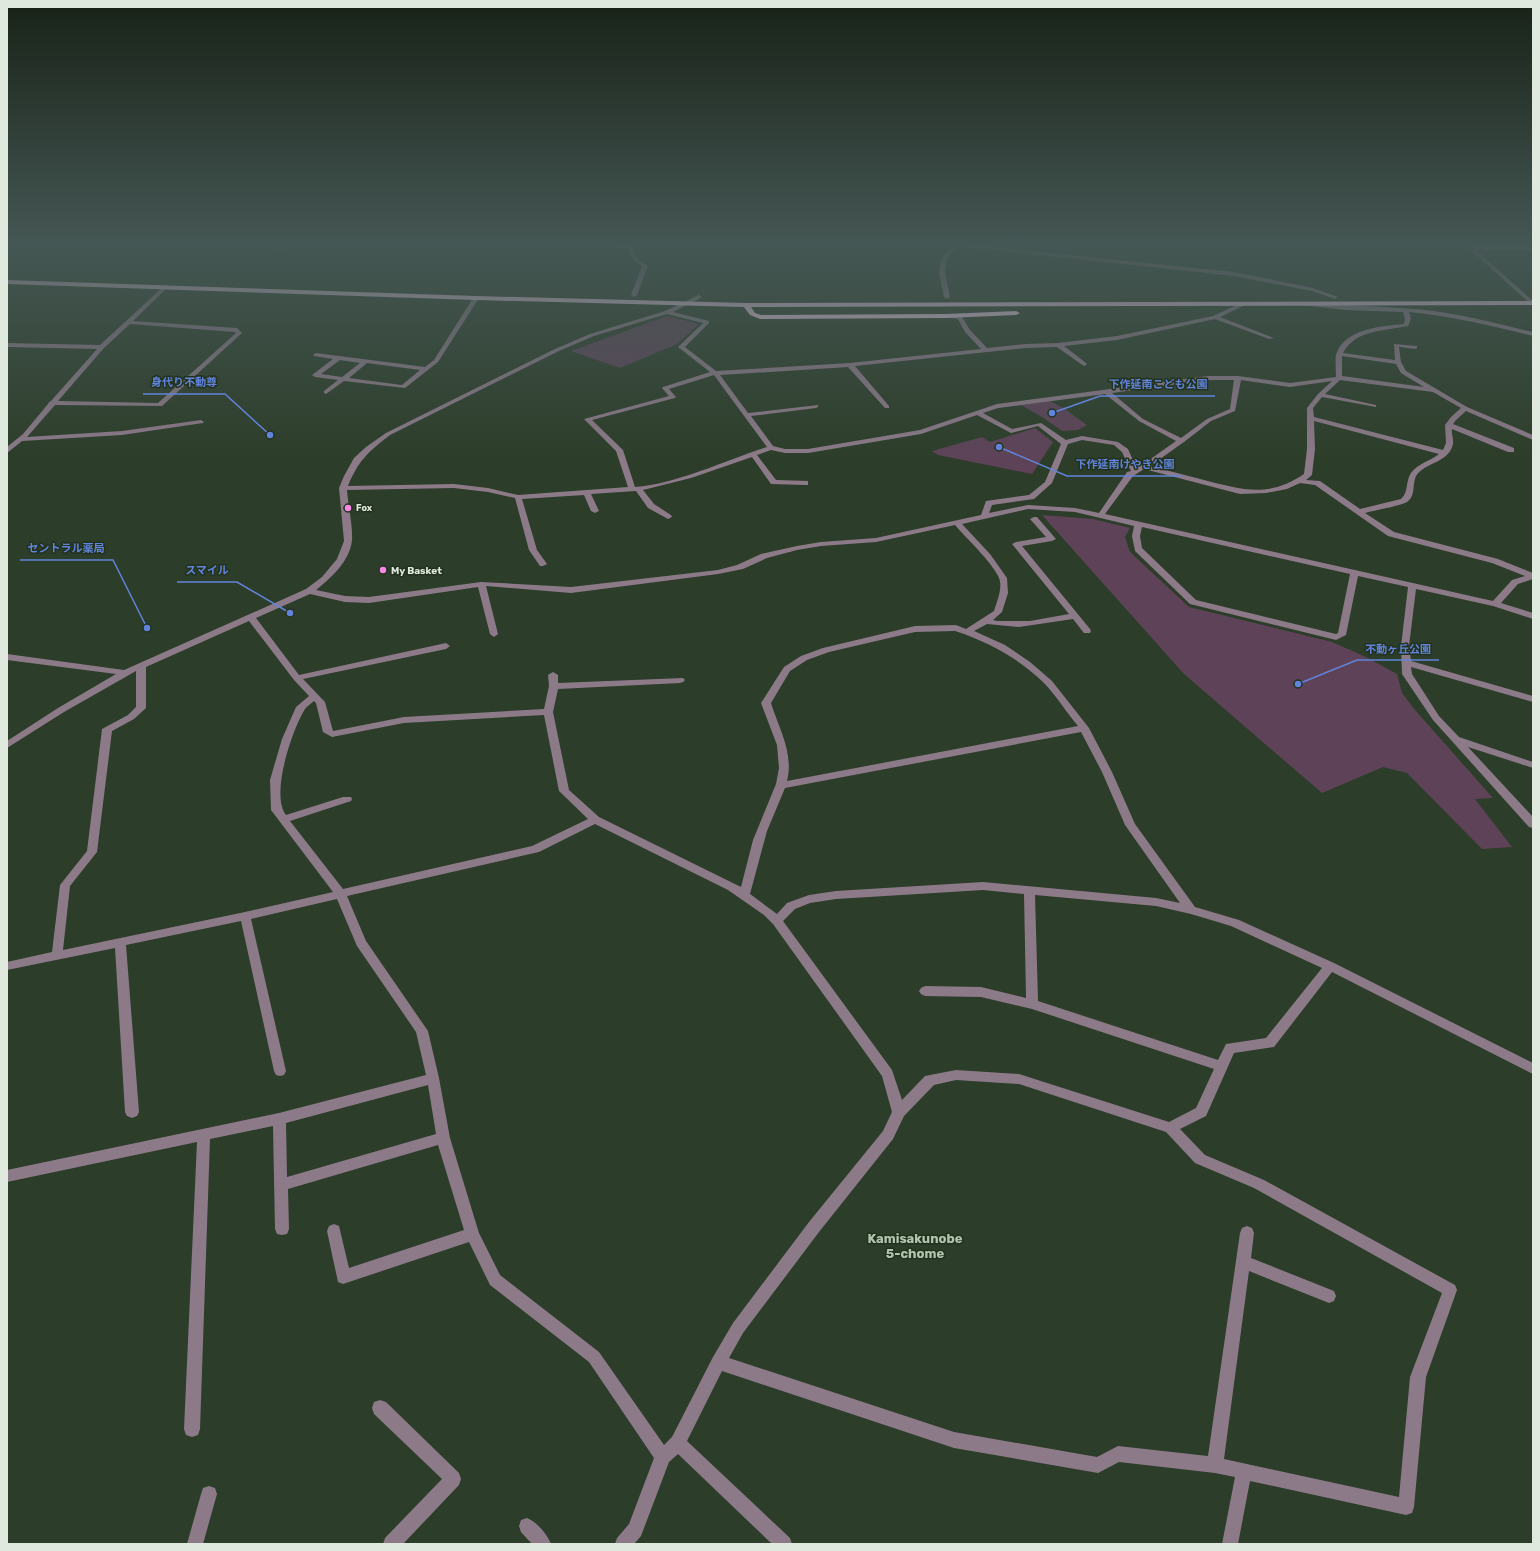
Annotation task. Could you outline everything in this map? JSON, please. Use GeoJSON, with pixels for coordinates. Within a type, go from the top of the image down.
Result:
{"type":"FeatureCollection","features":[{"type":"Feature","properties":{"kind":"highway"},"geometry":{"type":"LineString","coordinates":[[758,316],[875,316]]}},
{"type":"Feature","properties":{"kind":"street"},"geometry":{"type":"LineString","coordinates":[[7,451],[22,439],[51,403],[102,347],[134,316]]}},
{"type":"Feature","properties":{"kind":"street"},"geometry":{"type":"LineString","coordinates":[[339,358],[315,375],[403,387],[436,361],[464,316]]}},
{"type":"Feature","properties":{"kind":"street"},"geometry":{"type":"LineString","coordinates":[[7,745],[61,710],[125,673],[309,591],[324,579],[341,560],[348,541],[343,488],[357,460],[368,448],[388,434],[405,424],[557,350],[592,335],[653,316]]}},
{"type":"Feature","properties":{"kind":"street"},"geometry":{"type":"LineString","coordinates":[[685,316],[707,322],[681,347],[715,373],[771,448]]}},
{"type":"Feature","properties":{"kind":"street"},"geometry":{"type":"LineString","coordinates":[[949,316],[960,318],[967,331],[985,350]]}},
{"type":"Feature","properties":{"kind":"street"},"geometry":{"type":"LineString","coordinates":[[1142,466],[1240,492],[1253,493],[1274,489],[1300,481],[1308,475],[1311,449],[1310,408],[1320,395],[1339,378],[1339,354],[1342,348],[1357,336],[1371,330],[1406,325],[1407,316]]}},
{"type":"Feature","properties":{"kind":"street"},"geometry":{"type":"LineString","coordinates":[[1448,316],[1472,320],[1533,334]]}},
{"type":"Feature","properties":{"kind":"street"},"geometry":{"type":"LineString","coordinates":[[668,517],[651,506],[635,489],[619,450],[587,420],[673,397],[665,388],[715,373],[850,365],[1025,346],[1058,345],[1117,338],[1215,317],[1271,338]]}},
{"type":"Feature","properties":{"kind":"street"},"geometry":{"type":"LineString","coordinates":[[51,403],[160,405],[239,334],[236,330],[128,322]]}},
{"type":"Feature","properties":{"kind":"street"},"geometry":{"type":"LineString","coordinates":[[7,345],[102,347]]}},
{"type":"Feature","properties":{"kind":"street"},"geometry":{"type":"LineString","coordinates":[[1058,345],[1084,364]]}},
{"type":"Feature","properties":{"kind":"street"},"geometry":{"type":"LineString","coordinates":[[1416,347],[1396,345],[1398,362],[1403,372],[1465,408],[1533,438]]}},
{"type":"Feature","properties":{"kind":"street"},"geometry":{"type":"LineString","coordinates":[[1339,354],[1398,362]]}},
{"type":"Feature","properties":{"kind":"street"},"geometry":{"type":"LineString","coordinates":[[316,356],[426,369]]}},
{"type":"Feature","properties":{"kind":"street"},"geometry":{"type":"LineString","coordinates":[[326,392],[365,362]]}},
{"type":"Feature","properties":{"kind":"street"},"geometry":{"type":"LineString","coordinates":[[850,365],[887,407]]}},
{"type":"Feature","properties":{"kind":"street"},"geometry":{"type":"LineString","coordinates":[[343,488],[454,486],[488,490],[518,497],[635,489],[674,480],[771,448],[785,451],[808,451],[920,432],[997,406],[1208,378],[1238,378],[1290,385],[1339,378],[1433,390]]}},
{"type":"Feature","properties":{"kind":"street"},"geometry":{"type":"LineString","coordinates":[[1101,516],[1134,470],[1155,460],[1209,420],[1233,410],[1238,378]]}},
{"type":"Feature","properties":{"kind":"street"},"geometry":{"type":"LineString","coordinates":[[1107,392],[1141,420],[1182,441]]}},
{"type":"Feature","properties":{"kind":"street"},"geometry":{"type":"LineString","coordinates":[[1320,395],[1374,406]]}},
{"type":"Feature","properties":{"kind":"street"},"geometry":{"type":"LineString","coordinates":[[746,415],[816,406]]}},
{"type":"Feature","properties":{"kind":"street"},"geometry":{"type":"LineString","coordinates":[[1359,512],[1404,501],[1409,496],[1411,479],[1419,468],[1439,458],[1444,453],[1449,444],[1448,425],[1454,416],[1465,408]]}},
{"type":"Feature","properties":{"kind":"street"},"geometry":{"type":"LineString","coordinates":[[977,412],[1011,431],[1038,424],[1065,443]]}},
{"type":"Feature","properties":{"kind":"street"},"geometry":{"type":"LineString","coordinates":[[1310,418],[1444,453]]}},
{"type":"Feature","properties":{"kind":"street"},"geometry":{"type":"LineString","coordinates":[[22,439],[122,433],[201,422]]}},
{"type":"Feature","properties":{"kind":"street"},"geometry":{"type":"LineString","coordinates":[[1448,425],[1511,450]]}},
{"type":"Feature","properties":{"kind":"street"},"geometry":{"type":"LineString","coordinates":[[1065,443],[1082,438],[1116,443],[1125,451],[1134,470]]}},
{"type":"Feature","properties":{"kind":"street"},"geometry":{"type":"LineString","coordinates":[[984,516],[989,504],[1031,497],[1048,483],[1065,443]]}},
{"type":"Feature","properties":{"kind":"street"},"geometry":{"type":"LineString","coordinates":[[753,454],[774,482],[804,483]]}},
{"type":"Feature","properties":{"kind":"street"},"geometry":{"type":"LineString","coordinates":[[1300,481],[1317,483],[1391,534],[1495,561],[1533,576]]}},
{"type":"Feature","properties":{"kind":"street"},"geometry":{"type":"LineString","coordinates":[[586,492],[595,511]]}},
{"type":"Feature","properties":{"kind":"street"},"geometry":{"type":"LineString","coordinates":[[518,497],[533,550],[543,564]]}},
{"type":"Feature","properties":{"kind":"street"},"geometry":{"type":"LineString","coordinates":[[309,591],[345,599],[369,600],[481,584],[571,590],[702,574],[740,567],[764,556],[797,548],[821,544],[876,540],[1028,507],[1075,510],[1140,524],[1495,604],[1533,616]]}},
{"type":"Feature","properties":{"kind":"street"},"geometry":{"type":"LineString","coordinates":[[1034,519],[1052,539],[1016,544],[1087,631]]}},
{"type":"Feature","properties":{"kind":"street"},"geometry":{"type":"LineString","coordinates":[[957,523],[987,556],[1003,578],[1004,593],[998,612],[968,632]]}},
{"type":"Feature","properties":{"kind":"street"},"geometry":{"type":"LineString","coordinates":[[1140,524],[1137,528],[1136,541],[1138,549],[1193,602],[1336,637],[1342,635],[1355,572]]}},
{"type":"Feature","properties":{"kind":"street"},"geometry":{"type":"LineString","coordinates":[[1495,604],[1515,582],[1533,576]]}},
{"type":"Feature","properties":{"kind":"street"},"geometry":{"type":"LineString","coordinates":[[481,584],[494,634]]}},
{"type":"Feature","properties":{"kind":"street"},"geometry":{"type":"LineString","coordinates":[[1412,585],[1405,646],[1408,674],[1436,718],[1533,824]]}},
{"type":"Feature","properties":{"kind":"street"},"geometry":{"type":"LineString","coordinates":[[986,621],[1001,625],[1025,625],[1074,616]]}},
{"type":"Feature","properties":{"kind":"street"},"geometry":{"type":"LineString","coordinates":[[252,617],[297,678],[320,702],[328,732],[332,734],[404,720],[548,712]]}},
{"type":"Feature","properties":{"kind":"street"},"geometry":{"type":"LineString","coordinates":[[744,896],[753,856],[765,821],[782,786],[784,759],[766,704],[787,669],[804,658],[826,650],[915,629],[956,628],[1002,647],[1027,664],[1049,683],[1084,728],[1107,772],[1130,825],[1191,910]]}},
{"type":"Feature","properties":{"kind":"street"},"geometry":{"type":"LineString","coordinates":[[297,678],[446,646]]}},
{"type":"Feature","properties":{"kind":"street"},"geometry":{"type":"LineString","coordinates":[[7,658],[125,673]]}},
{"type":"Feature","properties":{"kind":"street"},"geometry":{"type":"LineString","coordinates":[[1406,663],[1533,699]]}},
{"type":"Feature","properties":{"kind":"street"},"geometry":{"type":"LineString","coordinates":[[57,956],[65,885],[92,852],[107,729],[131,717],[141,708],[141,666]]}},
{"type":"Feature","properties":{"kind":"street"},"geometry":{"type":"LineString","coordinates":[[553,675],[554,686],[548,712],[564,791],[595,820],[732,887],[768,912],[777,921],[888,1074],[899,1112]]}},
{"type":"Feature","properties":{"kind":"street"},"geometry":{"type":"LineString","coordinates":[[554,686],[680,680]]}},
{"type":"Feature","properties":{"kind":"street"},"geometry":{"type":"LineString","coordinates":[[314,696],[301,707],[287,739],[275,780],[276,810],[285,819],[341,894],[361,943],[422,1031],[433,1078],[443,1138],[472,1234],[495,1280],[594,1357],[662,1457]]}},
{"type":"Feature","properties":{"kind":"street"},"geometry":{"type":"LineString","coordinates":[[782,786],[1084,728]]}},
{"type":"Feature","properties":{"kind":"street"},"geometry":{"type":"LineString","coordinates":[[1454,738],[1533,765]]}},
{"type":"Feature","properties":{"kind":"street"},"geometry":{"type":"LineString","coordinates":[[285,819],[347,799]]}},
{"type":"Feature","properties":{"kind":"street"},"geometry":{"type":"LineString","coordinates":[[7,966],[245,916],[535,849],[595,820]]}},
{"type":"Feature","properties":{"kind":"street"},"geometry":{"type":"LineString","coordinates":[[777,921],[791,906],[809,899],[836,895],[983,886],[1156,902],[1191,910],[1235,923],[1330,966],[1533,1069]]}},
{"type":"Feature","properties":{"kind":"street"},"geometry":{"type":"LineString","coordinates":[[1029,890],[1032,1004]]}},
{"type":"Feature","properties":{"kind":"street"},"geometry":{"type":"LineString","coordinates":[[245,916],[280,1071]]}},
{"type":"Feature","properties":{"kind":"street"},"geometry":{"type":"LineString","coordinates":[[120,943],[132,1112]]}},
{"type":"Feature","properties":{"kind":"street"},"geometry":{"type":"LineString","coordinates":[[1170,1128],[1201,1112],[1230,1048],[1270,1043],[1330,966]]}},
{"type":"Feature","properties":{"kind":"street"},"geometry":{"type":"LineString","coordinates":[[925,991],[981,992],[1032,1004],[1222,1066]]}},
{"type":"Feature","properties":{"kind":"street"},"geometry":{"type":"LineString","coordinates":[[623,1544],[635,1530],[662,1457],[678,1443],[718,1362],[738,1328],[814,1227],[888,1135],[899,1112],[930,1080],[956,1075],[1019,1079],[1170,1128],[1200,1159],[1259,1184],[1450,1290],[1418,1377],[1406,1507],[1215,1465],[1118,1454],[1098,1465],[954,1440],[718,1362]]}},
{"type":"Feature","properties":{"kind":"street"},"geometry":{"type":"LineString","coordinates":[[7,1176],[279,1119],[433,1078]]}},
{"type":"Feature","properties":{"kind":"street"},"geometry":{"type":"LineString","coordinates":[[279,1119],[282,1229]]}},
{"type":"Feature","properties":{"kind":"street"},"geometry":{"type":"LineString","coordinates":[[192,1429],[204,1134]]}},
{"type":"Feature","properties":{"kind":"street"},"geometry":{"type":"LineString","coordinates":[[282,1185],[443,1138]]}},
{"type":"Feature","properties":{"kind":"street"},"geometry":{"type":"LineString","coordinates":[[334,1231],[343,1277],[472,1234]]}},
{"type":"Feature","properties":{"kind":"street"},"geometry":{"type":"LineString","coordinates":[[1215,1465],[1247,1232]]}},
{"type":"Feature","properties":{"kind":"street"},"geometry":{"type":"LineString","coordinates":[[1243,1262],[1329,1296]]}},
{"type":"Feature","properties":{"kind":"street"},"geometry":{"type":"LineString","coordinates":[[380,1408],[453,1479],[391,1544]]}},
{"type":"Feature","properties":{"kind":"street"},"geometry":{"type":"LineString","coordinates":[[678,1443],[784,1544]]}},
{"type":"Feature","properties":{"kind":"street"},"geometry":{"type":"LineString","coordinates":[[1230,1544],[1244,1472]]}},
{"type":"Feature","properties":{"kind":"street"},"geometry":{"type":"LineString","coordinates":[[196,1544],[209,1494]]}},
{"type":"Feature","properties":{"kind":"street"},"geometry":{"type":"LineString","coordinates":[[527,1526],[543,1544]]}},
{"type":"Feature","properties":{"kind":"shaded area"},"geometry":{"type":"Polygon","coordinates":[[[666,316],[696,323],[698,325],[677,344],[620,368],[571,351],[666,316]]]}},
{"type":"Feature","properties":{"kind":"shaded area"},"geometry":{"type":"Polygon","coordinates":[[[1050,401],[1065,409],[1087,425],[1078,430],[1062,431],[1021,405],[1050,401]]]}},
{"type":"Feature","properties":{"kind":"shaded area"},"geometry":{"type":"Polygon","coordinates":[[[1035,428],[1053,442],[1032,474],[938,455],[932,451],[982,437],[990,442],[1035,428]]]}},
{"type":"Feature","properties":{"kind":"shaded area"},"geometry":{"type":"Polygon","coordinates":[[[1042,515],[1093,519],[1130,528],[1125,537],[1130,552],[1189,607],[1332,642],[1364,656],[1397,674],[1402,693],[1415,710],[1493,798],[1475,799],[1512,847],[1482,849],[1407,773],[1383,767],[1322,793],[1184,674],[1042,515]]]}},
{"type":"Feature","properties":{"kind":"place","name":"下作延南こども公園"},"geometry":{"type":"Point","coordinates":[1052,413]}},
{"type":"Feature","properties":{"kind":"place","name":"身代り不動尊"},"geometry":{"type":"Point","coordinates":[270,435]}},
{"type":"Feature","properties":{"kind":"place","name":"下作延南けやき公園"},"geometry":{"type":"Point","coordinates":[999,447]}},
{"type":"Feature","properties":{"kind":"place","name":"Fox"},"geometry":{"type":"Point","coordinates":[348,508]}},
{"type":"Feature","properties":{"kind":"place","name":"My Basket"},"geometry":{"type":"Point","coordinates":[383,570]}},
{"type":"Feature","properties":{"kind":"place","name":"スマイル"},"geometry":{"type":"Point","coordinates":[290,613]}},
{"type":"Feature","properties":{"kind":"place","name":"セントラル薬局"},"geometry":{"type":"Point","coordinates":[147,628]}},
{"type":"Feature","properties":{"kind":"place","name":"不動ヶ丘公園"},"geometry":{"type":"Point","coordinates":[1298,684]}},
{"type":"Feature","properties":{"kind":"district","name":"Kamisakunobe 5-chome"},"geometry":{"type":"Point","coordinates":[915,1246]}}]}
